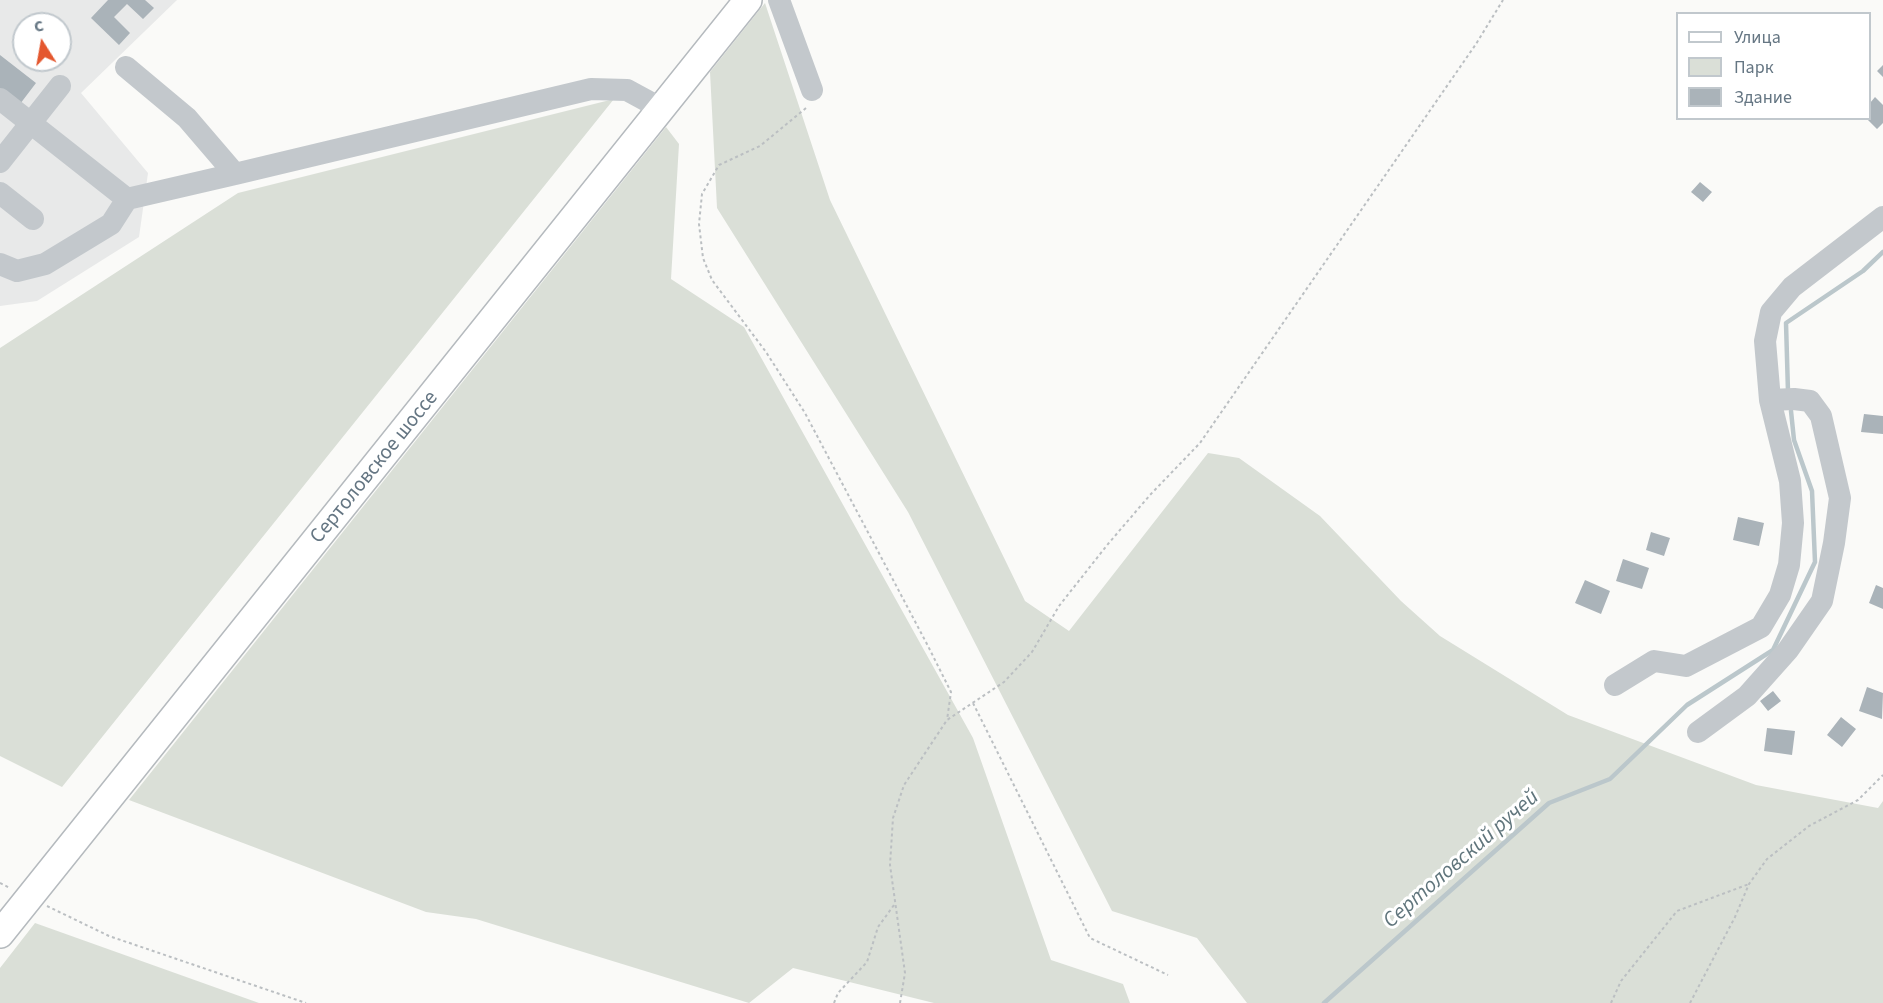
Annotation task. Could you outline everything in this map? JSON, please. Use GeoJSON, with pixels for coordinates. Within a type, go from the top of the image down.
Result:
{"type":"FeatureCollection","features":[{"type":"Feature","properties":{"kind":"main road","name":"Сертоловское шоссе"},"geometry":{"type":"LineString","coordinates":[[0,934],[748,0]]}},
{"type":"Feature","properties":{"kind":"street"},"geometry":{"type":"LineString","coordinates":[[779,0],[812,90]]}},
{"type":"Feature","properties":{"kind":"street"},"geometry":{"type":"LineString","coordinates":[[126,67],[187,118],[236,174]]}},
{"type":"Feature","properties":{"kind":"street"},"geometry":{"type":"LineString","coordinates":[[0,162],[60,86]]}},
{"type":"Feature","properties":{"kind":"street"},"geometry":{"type":"LineString","coordinates":[[0,264],[17,271],[45,264],[111,224],[127,199],[591,89],[627,90],[662,109]]}},
{"type":"Feature","properties":{"kind":"street"},"geometry":{"type":"LineString","coordinates":[[0,99],[127,199]]}},
{"type":"Feature","properties":{"kind":"street"},"geometry":{"type":"LineString","coordinates":[[0,193],[33,219]]}},
{"type":"Feature","properties":{"kind":"street"},"geometry":{"type":"LineString","coordinates":[[1615,685],[1654,662],[1686,666],[1761,627],[1780,595],[1789,565],[1793,524],[1790,481],[1770,400],[1765,341],[1771,312],[1792,287],[1883,217]]}},
{"type":"Feature","properties":{"kind":"street"},"geometry":{"type":"LineString","coordinates":[[1698,732],[1747,696],[1788,650],[1822,601],[1834,543],[1840,498],[1821,416],[1810,401],[1770,400]]}},
{"type":"Feature","properties":{"kind":"path"},"geometry":{"type":"LineString","coordinates":[[900,1003],[904,973],[890,865],[893,818],[904,785],[947,720],[1004,682],[1032,652],[1059,606],[1108,544],[1200,442],[1476,44],[1503,0]]}},
{"type":"Feature","properties":{"kind":"path"},"geometry":{"type":"LineString","coordinates":[[812,90],[806,108],[790,123],[760,146],[719,165],[702,194],[699,224],[703,258],[712,280],[766,352],[804,413],[922,635],[951,692],[947,720]]}},
{"type":"Feature","properties":{"kind":"path"},"geometry":{"type":"LineString","coordinates":[[973,703],[1090,938],[1168,975]]}},
{"type":"Feature","properties":{"kind":"path"},"geometry":{"type":"LineString","coordinates":[[1690,1003],[1735,917],[1749,884],[1767,859],[1809,826],[1858,800],[1883,775]]}},
{"type":"Feature","properties":{"kind":"path"},"geometry":{"type":"LineString","coordinates":[[0,883],[109,936],[306,1003]]}},
{"type":"Feature","properties":{"kind":"path"},"geometry":{"type":"LineString","coordinates":[[1611,1003],[1621,981],[1677,911],[1749,884]]}},
{"type":"Feature","properties":{"kind":"path"},"geometry":{"type":"LineString","coordinates":[[834,1003],[838,993],[867,962],[878,927],[895,904]]}},
{"type":"Feature","properties":{"kind":"shaded area"},"geometry":{"type":"Polygon","coordinates":[[[0,0],[177,0],[81,93],[148,173],[139,237],[37,301],[0,306],[0,0]]]}},
{"type":"Feature","properties":{"kind":"green space"},"geometry":{"type":"Polygon","coordinates":[[[765,3],[830,200],[1025,601],[1069,631],[1208,453],[1239,458],[1320,516],[1401,601],[1440,636],[1568,715],[1756,785],[1878,808],[1883,801],[1883,1003],[1247,1003],[1197,938],[1112,911],[908,512],[717,208],[710,72],[765,3]]]}},
{"type":"Feature","properties":{"kind":"green space"},"geometry":{"type":"Polygon","coordinates":[[[614,99],[62,787],[0,756],[0,348],[238,193],[614,99]]]}},
{"type":"Feature","properties":{"kind":"green space"},"geometry":{"type":"Polygon","coordinates":[[[666,127],[679,144],[671,279],[744,327],[973,738],[1051,960],[1123,984],[1130,1003],[934,1003],[793,968],[749,1003],[476,919],[426,912],[129,800],[666,127]]]}},
{"type":"Feature","properties":{"kind":"green space"},"geometry":{"type":"Polygon","coordinates":[[[35,923],[259,1003],[0,1003],[0,968],[35,923]]]}},
{"type":"Feature","properties":{"kind":"building"},"geometry":{"type":"Polygon","coordinates":[[[108,0],[145,0],[154,8],[143,19],[127,4],[114,17],[130,33],[119,45],[91,18],[108,0]]]}},
{"type":"Feature","properties":{"kind":"building"},"geometry":{"type":"Polygon","coordinates":[[[0,55],[12,64],[12,72],[22,72],[36,83],[20,104],[0,89],[0,55]]]}},
{"type":"Feature","properties":{"kind":"building"},"geometry":{"type":"Polygon","coordinates":[[[1883,65],[1883,77],[1877,71],[1883,65]]]}},
{"type":"Feature","properties":{"kind":"building"},"geometry":{"type":"Polygon","coordinates":[[[1875,97],[1883,105],[1883,123],[1877,129],[1868,120],[1871,120],[1871,102],[1875,97]]]}},
{"type":"Feature","properties":{"kind":"building"},"geometry":{"type":"Polygon","coordinates":[[[1700,182],[1712,192],[1703,202],[1691,192],[1700,182]]]}},
{"type":"Feature","properties":{"kind":"building"},"geometry":{"type":"Polygon","coordinates":[[[1864,414],[1883,416],[1883,434],[1861,432],[1864,414]]]}},
{"type":"Feature","properties":{"kind":"building"},"geometry":{"type":"Polygon","coordinates":[[[1738,517],[1764,523],[1759,546],[1733,540],[1738,517]]]}},
{"type":"Feature","properties":{"kind":"building"},"geometry":{"type":"Polygon","coordinates":[[[1651,532],[1670,538],[1664,556],[1646,550],[1651,532]]]}},
{"type":"Feature","properties":{"kind":"building"},"geometry":{"type":"Polygon","coordinates":[[[1623,559],[1649,568],[1642,589],[1616,581],[1623,559]]]}},
{"type":"Feature","properties":{"kind":"building"},"geometry":{"type":"Polygon","coordinates":[[[1585,580],[1610,591],[1601,614],[1575,603],[1585,580]]]}},
{"type":"Feature","properties":{"kind":"building"},"geometry":{"type":"Polygon","coordinates":[[[1876,585],[1883,588],[1883,609],[1869,603],[1876,585]]]}},
{"type":"Feature","properties":{"kind":"building"},"geometry":{"type":"Polygon","coordinates":[[[1867,687],[1883,693],[1882,719],[1859,711],[1867,687]]]}},
{"type":"Feature","properties":{"kind":"building"},"geometry":{"type":"Polygon","coordinates":[[[1773,691],[1781,701],[1768,711],[1760,701],[1773,691]]]}},
{"type":"Feature","properties":{"kind":"building"},"geometry":{"type":"Polygon","coordinates":[[[1841,717],[1856,729],[1842,747],[1827,735],[1841,717]]]}},
{"type":"Feature","properties":{"kind":"building"},"geometry":{"type":"Polygon","coordinates":[[[1767,728],[1795,731],[1792,755],[1764,751],[1767,728]]]}},
{"type":"Feature","properties":{"kind":"waterway","name":"Сертоловский ручей"},"geometry":{"type":"LineString","coordinates":[[1788,392],[1786,323],[1863,271],[1883,252]]}},
{"type":"Feature","properties":{"kind":"waterway","name":"Сертоловский ручей"},"geometry":{"type":"LineString","coordinates":[[1324,1003],[1549,803],[1610,779],[1687,705],[1773,650],[1815,562],[1812,491],[1794,440],[1791,411]]}}]}
